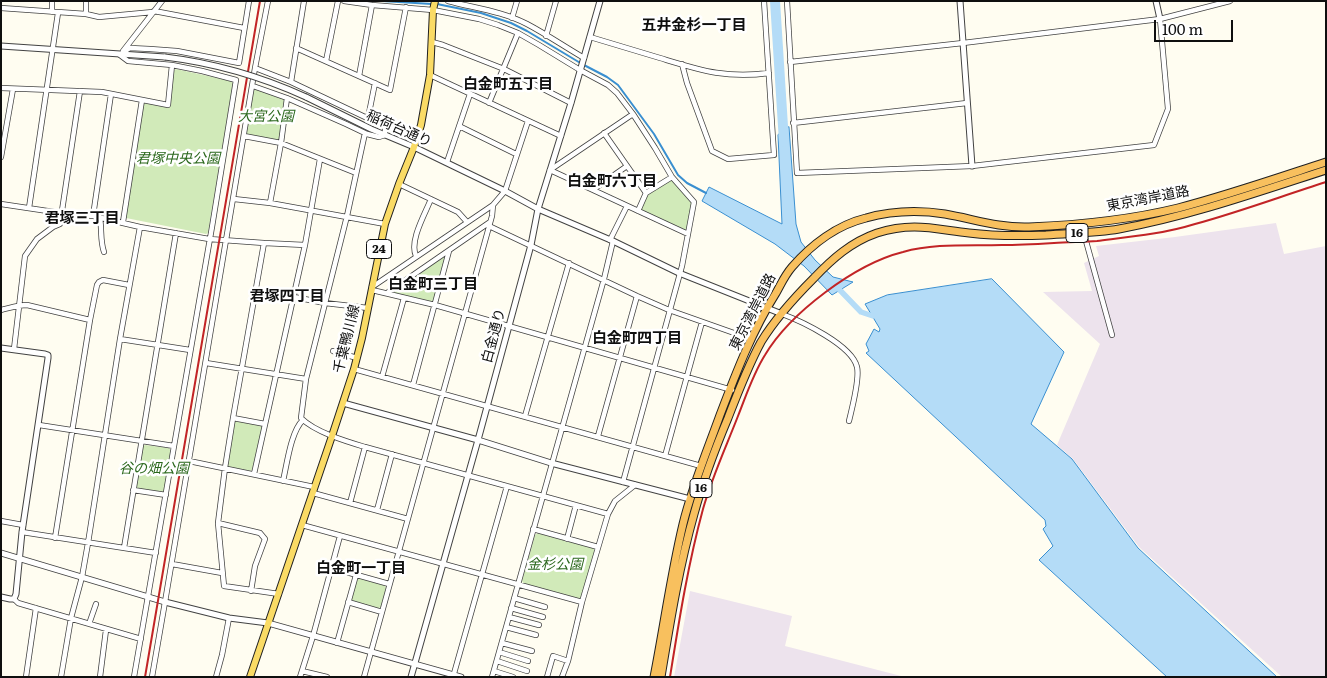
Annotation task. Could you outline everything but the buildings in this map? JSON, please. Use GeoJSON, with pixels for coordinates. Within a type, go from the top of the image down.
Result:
{"type":"FeatureCollection","features":[{"type":"Feature","properties":{"kind":"highway","name":"東京湾岸道路"},"geometry":{"type":"LineString","coordinates":[[654,677],[679,541],[701,466],[730,389],[766,307],[788,272],[814,246],[840,228],[857,220],[898,213],[929,212],[945,214],[986,224],[1009,227],[1117,219],[1175,208],[1216,197],[1326,162]]}},
{"type":"Feature","properties":{"kind":"highway","name":"東京湾岸道路"},"geometry":{"type":"LineString","coordinates":[[661,677],[693,515],[710,462],[738,392],[760,344],[782,314],[829,262],[859,241],[877,233],[898,228],[917,226],[978,234],[1028,236],[1118,229],[1218,206],[1326,170]]}},
{"type":"Feature","properties":{"kind":"main road","name":"千葉鴨川線"},"geometry":{"type":"LineString","coordinates":[[250,677],[354,369],[385,224],[414,147],[424,114],[430,75],[435,1]]}},
{"type":"Feature","properties":{"kind":"street"},"geometry":{"type":"LineString","coordinates":[[52,1],[52,12]]}},
{"type":"Feature","properties":{"kind":"street"},"geometry":{"type":"LineString","coordinates":[[86,1],[86,14]]}},
{"type":"Feature","properties":{"kind":"street"},"geometry":{"type":"LineString","coordinates":[[155,10],[156,1]]}},
{"type":"Feature","properties":{"kind":"street"},"geometry":{"type":"LineString","coordinates":[[120,55],[162,1]]}},
{"type":"Feature","properties":{"kind":"street"},"geometry":{"type":"LineString","coordinates":[[120,55],[130,48],[137,48],[178,51],[239,63],[249,1]]}},
{"type":"Feature","properties":{"kind":"street"},"geometry":{"type":"LineString","coordinates":[[152,677],[268,1]]}},
{"type":"Feature","properties":{"kind":"street"},"geometry":{"type":"LineString","coordinates":[[291,82],[304,1]]}},
{"type":"Feature","properties":{"kind":"street"},"geometry":{"type":"LineString","coordinates":[[326,61],[338,1]]}},
{"type":"Feature","properties":{"kind":"street"},"geometry":{"type":"LineString","coordinates":[[344,1],[433,10],[479,19],[518,33],[539,44],[608,85],[617,93],[633,114],[672,177],[694,202],[682,266],[623,482]]}},
{"type":"Feature","properties":{"kind":"street"},"geometry":{"type":"LineString","coordinates":[[448,1],[477,4],[512,18],[526,24],[584,58]]}},
{"type":"Feature","properties":{"kind":"street"},"geometry":{"type":"LineString","coordinates":[[512,18],[517,1]]}},
{"type":"Feature","properties":{"kind":"street"},"geometry":{"type":"LineString","coordinates":[[546,36],[556,1]]}},
{"type":"Feature","properties":{"kind":"street","name":"白金通り"},"geometry":{"type":"LineString","coordinates":[[410,677],[478,440],[531,245],[538,209],[600,1]]}},
{"type":"Feature","properties":{"kind":"street"},"geometry":{"type":"LineString","coordinates":[[682,64],[687,84],[712,151],[728,159],[774,155],[764,1]]}},
{"type":"Feature","properties":{"kind":"street"},"geometry":{"type":"LineString","coordinates":[[787,1],[797,173],[972,166],[1154,146],[1168,109],[1160,19],[1156,1]]}},
{"type":"Feature","properties":{"kind":"street"},"geometry":{"type":"LineString","coordinates":[[960,1],[972,166]]}},
{"type":"Feature","properties":{"kind":"street"},"geometry":{"type":"LineString","coordinates":[[790,62],[1160,19],[1230,1]]}},
{"type":"Feature","properties":{"kind":"street"},"geometry":{"type":"LineString","coordinates":[[359,76],[372,5]]}},
{"type":"Feature","properties":{"kind":"street"},"geometry":{"type":"LineString","coordinates":[[296,48],[390,90],[406,7]]}},
{"type":"Feature","properties":{"kind":"street"},"geometry":{"type":"LineString","coordinates":[[1,8],[86,14],[99,17],[155,10],[244,28]]}},
{"type":"Feature","properties":{"kind":"street"},"geometry":{"type":"LineString","coordinates":[[29,208],[58,13]]}},
{"type":"Feature","properties":{"kind":"street"},"geometry":{"type":"LineString","coordinates":[[489,103],[518,33]]}},
{"type":"Feature","properties":{"kind":"street"},"geometry":{"type":"LineString","coordinates":[[590,37],[710,72],[753,75],[769,73]]}},
{"type":"Feature","properties":{"kind":"street"},"geometry":{"type":"LineString","coordinates":[[432,42],[504,69],[571,103]]}},
{"type":"Feature","properties":{"kind":"street","name":"稲荷台通り"},"geometry":{"type":"LineString","coordinates":[[1,46],[165,57],[236,70],[278,84],[371,129],[447,162],[538,209],[611,240],[679,274],[782,314]]}},
{"type":"Feature","properties":{"kind":"street"},"geometry":{"type":"LineString","coordinates":[[120,55],[128,62],[172,65],[236,80],[134,677]]}},
{"type":"Feature","properties":{"kind":"street"},"geometry":{"type":"LineString","coordinates":[[1,88],[102,92],[168,105],[172,65]]}},
{"type":"Feature","properties":{"kind":"street"},"geometry":{"type":"LineString","coordinates":[[253,86],[287,98],[365,133],[378,137],[386,135],[384,126],[291,82],[255,68]]}},
{"type":"Feature","properties":{"kind":"street"},"geometry":{"type":"LineString","coordinates":[[430,75],[561,136]]}},
{"type":"Feature","properties":{"kind":"street"},"geometry":{"type":"LineString","coordinates":[[368,118],[375,83]]}},
{"type":"Feature","properties":{"kind":"street"},"geometry":{"type":"LineString","coordinates":[[1,157],[13,89]]}},
{"type":"Feature","properties":{"kind":"street"},"geometry":{"type":"LineString","coordinates":[[14,350],[25,256],[37,239],[53,227],[59,226],[80,91]]}},
{"type":"Feature","properties":{"kind":"street"},"geometry":{"type":"LineString","coordinates":[[93,216],[111,94]]}},
{"type":"Feature","properties":{"kind":"street"},"geometry":{"type":"LineString","coordinates":[[447,162],[470,94]]}},
{"type":"Feature","properties":{"kind":"street"},"geometry":{"type":"LineString","coordinates":[[270,203],[287,98]]}},
{"type":"Feature","properties":{"kind":"street"},"geometry":{"type":"LineString","coordinates":[[122,222],[142,100]]}},
{"type":"Feature","properties":{"kind":"street"},"geometry":{"type":"LineString","coordinates":[[793,123],[967,103]]}},
{"type":"Feature","properties":{"kind":"street"},"geometry":{"type":"LineString","coordinates":[[550,170],[633,114]]}},
{"type":"Feature","properties":{"kind":"street"},"geometry":{"type":"LineString","coordinates":[[372,288],[493,205],[505,191],[528,121]]}},
{"type":"Feature","properties":{"kind":"street"},"geometry":{"type":"LineString","coordinates":[[459,126],[516,154]]}},
{"type":"Feature","properties":{"kind":"street"},"geometry":{"type":"LineString","coordinates":[[365,133],[347,216],[306,379],[301,418],[332,436],[364,447],[608,514]]}},
{"type":"Feature","properties":{"kind":"street"},"geometry":{"type":"LineString","coordinates":[[604,133],[646,194]]}},
{"type":"Feature","properties":{"kind":"street"},"geometry":{"type":"LineString","coordinates":[[244,136],[281,143],[356,173]]}},
{"type":"Feature","properties":{"kind":"street"},"geometry":{"type":"LineString","coordinates":[[254,474],[305,245],[320,159]]}},
{"type":"Feature","properties":{"kind":"street"},"geometry":{"type":"LineString","coordinates":[[594,189],[626,166]]}},
{"type":"Feature","properties":{"kind":"street"},"geometry":{"type":"LineString","coordinates":[[550,170],[688,234]]}},
{"type":"Feature","properties":{"kind":"street"},"geometry":{"type":"LineString","coordinates":[[638,210],[646,194],[672,177]]}},
{"type":"Feature","properties":{"kind":"street"},"geometry":{"type":"LineString","coordinates":[[399,184],[458,212],[467,222]]}},
{"type":"Feature","properties":{"kind":"street"},"geometry":{"type":"LineString","coordinates":[[234,198],[385,224]]}},
{"type":"Feature","properties":{"kind":"street"},"geometry":{"type":"LineString","coordinates":[[416,256],[414,252],[416,232],[431,199]]}},
{"type":"Feature","properties":{"kind":"street"},"geometry":{"type":"LineString","coordinates":[[1,204],[93,216],[140,227],[210,238],[305,245]]}},
{"type":"Feature","properties":{"kind":"street"},"geometry":{"type":"LineString","coordinates":[[364,677],[490,224],[493,205]]}},
{"type":"Feature","properties":{"kind":"street"},"geometry":{"type":"LineString","coordinates":[[513,677],[493,674],[496,661],[604,280],[611,240],[627,206]]}},
{"type":"Feature","properties":{"kind":"street"},"geometry":{"type":"LineString","coordinates":[[100,218],[102,229],[101,246],[104,252]]}},
{"type":"Feature","properties":{"kind":"street"},"geometry":{"type":"LineString","coordinates":[[1080,223],[1112,335]]}},
{"type":"Feature","properties":{"kind":"street"},"geometry":{"type":"LineString","coordinates":[[490,224],[638,296],[670,310],[751,339]]}},
{"type":"Feature","properties":{"kind":"street"},"geometry":{"type":"LineString","coordinates":[[387,293],[490,224]]}},
{"type":"Feature","properties":{"kind":"street"},"geometry":{"type":"LineString","coordinates":[[61,677],[71,618],[82,577],[88,543],[120,339],[140,227]]}},
{"type":"Feature","properties":{"kind":"street"},"geometry":{"type":"LineString","coordinates":[[124,548],[176,233]]}},
{"type":"Feature","properties":{"kind":"street"},"geometry":{"type":"LineString","coordinates":[[264,243],[224,468],[218,523],[224,586],[279,594]]}},
{"type":"Feature","properties":{"kind":"street"},"geometry":{"type":"LineString","coordinates":[[413,385],[449,251]]}},
{"type":"Feature","properties":{"kind":"street"},"geometry":{"type":"LineString","coordinates":[[525,416],[569,263]]}},
{"type":"Feature","properties":{"kind":"street"},"geometry":{"type":"LineString","coordinates":[[55,538],[97,286],[103,280],[129,285]]}},
{"type":"Feature","properties":{"kind":"street"},"geometry":{"type":"LineString","coordinates":[[372,288],[738,392]]}},
{"type":"Feature","properties":{"kind":"street"},"geometry":{"type":"LineString","coordinates":[[598,436],[638,296]]}},
{"type":"Feature","properties":{"kind":"street"},"geometry":{"type":"LineString","coordinates":[[294,297],[368,308]]}},
{"type":"Feature","properties":{"kind":"street"},"geometry":{"type":"LineString","coordinates":[[382,377],[404,298]]}},
{"type":"Feature","properties":{"kind":"street"},"geometry":{"type":"LineString","coordinates":[[1,310],[28,305],[90,320]]}},
{"type":"Feature","properties":{"kind":"street"},"geometry":{"type":"LineString","coordinates":[[782,314],[795,318],[823,334],[841,346],[856,362],[858,372],[849,421]]}},
{"type":"Feature","properties":{"kind":"street"},"geometry":{"type":"LineString","coordinates":[[665,456],[702,322]]}},
{"type":"Feature","properties":{"kind":"street"},"geometry":{"type":"LineString","coordinates":[[120,339],[190,350]]}},
{"type":"Feature","properties":{"kind":"street"},"geometry":{"type":"LineString","coordinates":[[1,348],[48,355],[14,599]]}},
{"type":"Feature","properties":{"kind":"street"},"geometry":{"type":"LineString","coordinates":[[333,352],[357,358]]}},
{"type":"Feature","properties":{"kind":"street"},"geometry":{"type":"LineString","coordinates":[[206,363],[306,379]]}},
{"type":"Feature","properties":{"kind":"street"},"geometry":{"type":"LineString","coordinates":[[354,369],[701,466]]}},
{"type":"Feature","properties":{"kind":"street"},"geometry":{"type":"LineString","coordinates":[[343,403],[478,440],[551,463],[690,499]]}},
{"type":"Feature","properties":{"kind":"street"},"geometry":{"type":"LineString","coordinates":[[233,418],[265,424]]}},
{"type":"Feature","properties":{"kind":"street"},"geometry":{"type":"LineString","coordinates":[[283,481],[294,435],[298,424],[303,420]]}},
{"type":"Feature","properties":{"kind":"street"},"geometry":{"type":"LineString","coordinates":[[39,425],[174,446]]}},
{"type":"Feature","properties":{"kind":"street"},"geometry":{"type":"LineString","coordinates":[[350,503],[364,447]]}},
{"type":"Feature","properties":{"kind":"street"},"geometry":{"type":"LineString","coordinates":[[377,510],[392,454]]}},
{"type":"Feature","properties":{"kind":"street"},"geometry":{"type":"LineString","coordinates":[[189,461],[283,481],[350,503],[408,519]]}},
{"type":"Feature","properties":{"kind":"street"},"geometry":{"type":"LineString","coordinates":[[562,677],[608,514],[615,500],[635,485]]}},
{"type":"Feature","properties":{"kind":"street"},"geometry":{"type":"LineString","coordinates":[[453,676],[506,486]]}},
{"type":"Feature","properties":{"kind":"street"},"geometry":{"type":"LineString","coordinates":[[133,490],[166,495]]}},
{"type":"Feature","properties":{"kind":"street"},"geometry":{"type":"LineString","coordinates":[[567,539],[576,505]]}},
{"type":"Feature","properties":{"kind":"street"},"geometry":{"type":"LineString","coordinates":[[1,522],[23,525]]}},
{"type":"Feature","properties":{"kind":"street"},"geometry":{"type":"LineString","coordinates":[[218,523],[260,533],[265,539],[255,566],[251,591]]}},
{"type":"Feature","properties":{"kind":"street"},"geometry":{"type":"LineString","coordinates":[[302,525],[582,602]]}},
{"type":"Feature","properties":{"kind":"street"},"geometry":{"type":"LineString","coordinates":[[533,529],[598,547]]}},
{"type":"Feature","properties":{"kind":"street"},"geometry":{"type":"LineString","coordinates":[[22,532],[156,552]]}},
{"type":"Feature","properties":{"kind":"street"},"geometry":{"type":"LineString","coordinates":[[327,677],[301,674],[340,536]]}},
{"type":"Feature","properties":{"kind":"street"},"geometry":{"type":"LineString","coordinates":[[1,553],[166,602],[229,618],[268,624],[461,677]]}},
{"type":"Feature","properties":{"kind":"street"},"geometry":{"type":"LineString","coordinates":[[172,564],[222,573]]}},
{"type":"Feature","properties":{"kind":"street"},"geometry":{"type":"LineString","coordinates":[[332,568],[389,584]]}},
{"type":"Feature","properties":{"kind":"street"},"geometry":{"type":"LineString","coordinates":[[337,643],[356,575]]}},
{"type":"Feature","properties":{"kind":"street"},"geometry":{"type":"LineString","coordinates":[[1,597],[14,599],[18,603],[141,639]]}},
{"type":"Feature","properties":{"kind":"street"},"geometry":{"type":"LineString","coordinates":[[514,598],[545,607]]}},
{"type":"Feature","properties":{"kind":"street"},"geometry":{"type":"LineString","coordinates":[[348,602],[382,612]]}},
{"type":"Feature","properties":{"kind":"street"},"geometry":{"type":"LineString","coordinates":[[89,624],[96,604]]}},
{"type":"Feature","properties":{"kind":"street"},"geometry":{"type":"LineString","coordinates":[[26,677],[36,608]]}},
{"type":"Feature","properties":{"kind":"street"},"geometry":{"type":"LineString","coordinates":[[511,608],[543,617]]}},
{"type":"Feature","properties":{"kind":"street"},"geometry":{"type":"LineString","coordinates":[[509,617],[539,626]]}},
{"type":"Feature","properties":{"kind":"street"},"geometry":{"type":"LineString","coordinates":[[216,677],[229,618]]}},
{"type":"Feature","properties":{"kind":"street"},"geometry":{"type":"LineString","coordinates":[[506,626],[536,636]]}},
{"type":"Feature","properties":{"kind":"street"},"geometry":{"type":"LineString","coordinates":[[100,677],[106,630]]}},
{"type":"Feature","properties":{"kind":"street"},"geometry":{"type":"LineString","coordinates":[[502,642],[532,651]]}},
{"type":"Feature","properties":{"kind":"street"},"geometry":{"type":"LineString","coordinates":[[499,652],[528,661]]}},
{"type":"Feature","properties":{"kind":"street"},"geometry":{"type":"LineString","coordinates":[[547,677],[553,656],[568,661]]}},
{"type":"Feature","properties":{"kind":"street"},"geometry":{"type":"LineString","coordinates":[[496,661],[527,671]]}},
{"type":"Feature","properties":{"kind":"shaded area"},"geometry":{"type":"Polygon","coordinates":[[[1276,223],[1284,254],[1326,246],[1326,677],[1282,677],[1139,547],[1073,459],[1057,445],[1100,344],[1043,292],[1092,291],[1084,263],[1099,256],[1096,246],[1276,223]]]}},
{"type":"Feature","properties":{"kind":"shaded area"},"geometry":{"type":"Polygon","coordinates":[[[690,591],[792,616],[785,646],[905,677],[674,677],[690,591]]]}},
{"type":"Feature","properties":{"kind":"green space","name":"君塚中央公園"},"geometry":{"type":"Polygon","coordinates":[[[176,69],[233,83],[208,233],[206,234],[126,218],[143,104],[170,107],[173,71],[176,69]]]}},
{"type":"Feature","properties":{"kind":"green space","name":"大宮公園"},"geometry":{"type":"Polygon","coordinates":[[[253,86],[287,98],[281,143],[244,136],[253,86]]]}},
{"type":"Feature","properties":{"kind":"green space"},"geometry":{"type":"Polygon","coordinates":[[[672,177],[694,202],[688,234],[638,211],[646,193],[672,177]]]}},
{"type":"Feature","properties":{"kind":"green space"},"geometry":{"type":"Polygon","coordinates":[[[449,251],[435,305],[387,293],[449,251]]]}},
{"type":"Feature","properties":{"kind":"green space"},"geometry":{"type":"Polygon","coordinates":[[[234,422],[261,425],[262,427],[252,470],[250,471],[228,467],[227,465],[234,422]]]}},
{"type":"Feature","properties":{"kind":"green space","name":"谷の畑公園"},"geometry":{"type":"Polygon","coordinates":[[[143,446],[169,448],[171,451],[164,491],[162,493],[136,487],[143,446]]]}},
{"type":"Feature","properties":{"kind":"green space","name":"金杉公園"},"geometry":{"type":"Polygon","coordinates":[[[538,533],[593,548],[595,551],[583,597],[579,599],[524,584],[522,581],[535,535],[538,533]]]}},
{"type":"Feature","properties":{"kind":"green space"},"geometry":{"type":"Polygon","coordinates":[[[359,578],[384,584],[386,588],[381,607],[377,609],[351,599],[356,580],[359,578]]]}},
{"type":"Feature","properties":{"kind":"water"},"geometry":{"type":"Polygon","coordinates":[[[789,127],[796,224],[801,242],[815,260],[833,277],[853,282],[832,295],[804,266],[775,244],[702,201],[709,187],[782,224],[778,135],[789,127]]]}},
{"type":"Feature","properties":{"kind":"water"},"geometry":{"type":"Polygon","coordinates":[[[992,279],[1064,352],[1031,424],[1072,459],[1138,548],[1277,677],[1167,677],[1039,560],[1053,546],[1043,529],[1046,526],[1045,520],[866,353],[869,351],[866,344],[874,329],[879,332],[880,329],[865,304],[887,295],[992,279]]]}},
{"type":"Feature","properties":{"kind":"waterway"},"geometry":{"type":"LineString","coordinates":[[382,1],[432,4]]}},
{"type":"Feature","properties":{"kind":"waterway"},"geometry":{"type":"LineString","coordinates":[[775,1],[784,142]]}},
{"type":"Feature","properties":{"kind":"waterway"},"geometry":{"type":"LineString","coordinates":[[437,4],[481,13],[511,23],[607,77],[618,85],[654,134],[678,175],[687,183],[706,193]]}},
{"type":"Feature","properties":{"kind":"waterway"},"geometry":{"type":"LineString","coordinates":[[835,285],[861,312],[873,316]]}},
{"type":"Feature","properties":{"kind":"railway"},"geometry":{"type":"LineString","coordinates":[[145,677],[260,1]]}},
{"type":"Feature","properties":{"kind":"railway"},"geometry":{"type":"LineString","coordinates":[[670,677],[688,572],[703,509],[750,385],[761,362],[776,339],[790,323],[825,292],[865,267],[884,258],[915,249],[1092,241],[1146,235],[1211,219],[1326,182]]}},
{"type":"Feature","properties":{"kind":"district","name":"五井金杉一丁目"},"geometry":{"type":"Point","coordinates":[694,26]}},
{"type":"Feature","properties":{"kind":"district","name":"白金町五丁目"},"geometry":{"type":"Point","coordinates":[508,85]}},
{"type":"Feature","properties":{"kind":"district","name":"白金町六丁目"},"geometry":{"type":"Point","coordinates":[612,182]}},
{"type":"Feature","properties":{"kind":"district","name":"君塚三丁目"},"geometry":{"type":"Point","coordinates":[82,219]}},
{"type":"Feature","properties":{"kind":"district","name":"白金町三丁目"},"geometry":{"type":"Point","coordinates":[433,285]}},
{"type":"Feature","properties":{"kind":"district","name":"君塚四丁目"},"geometry":{"type":"Point","coordinates":[287,297]}},
{"type":"Feature","properties":{"kind":"district","name":"白金町四丁目"},"geometry":{"type":"Point","coordinates":[637,339]}},
{"type":"Feature","properties":{"kind":"district","name":"白金町一丁目"},"geometry":{"type":"Point","coordinates":[361,569]}}]}
